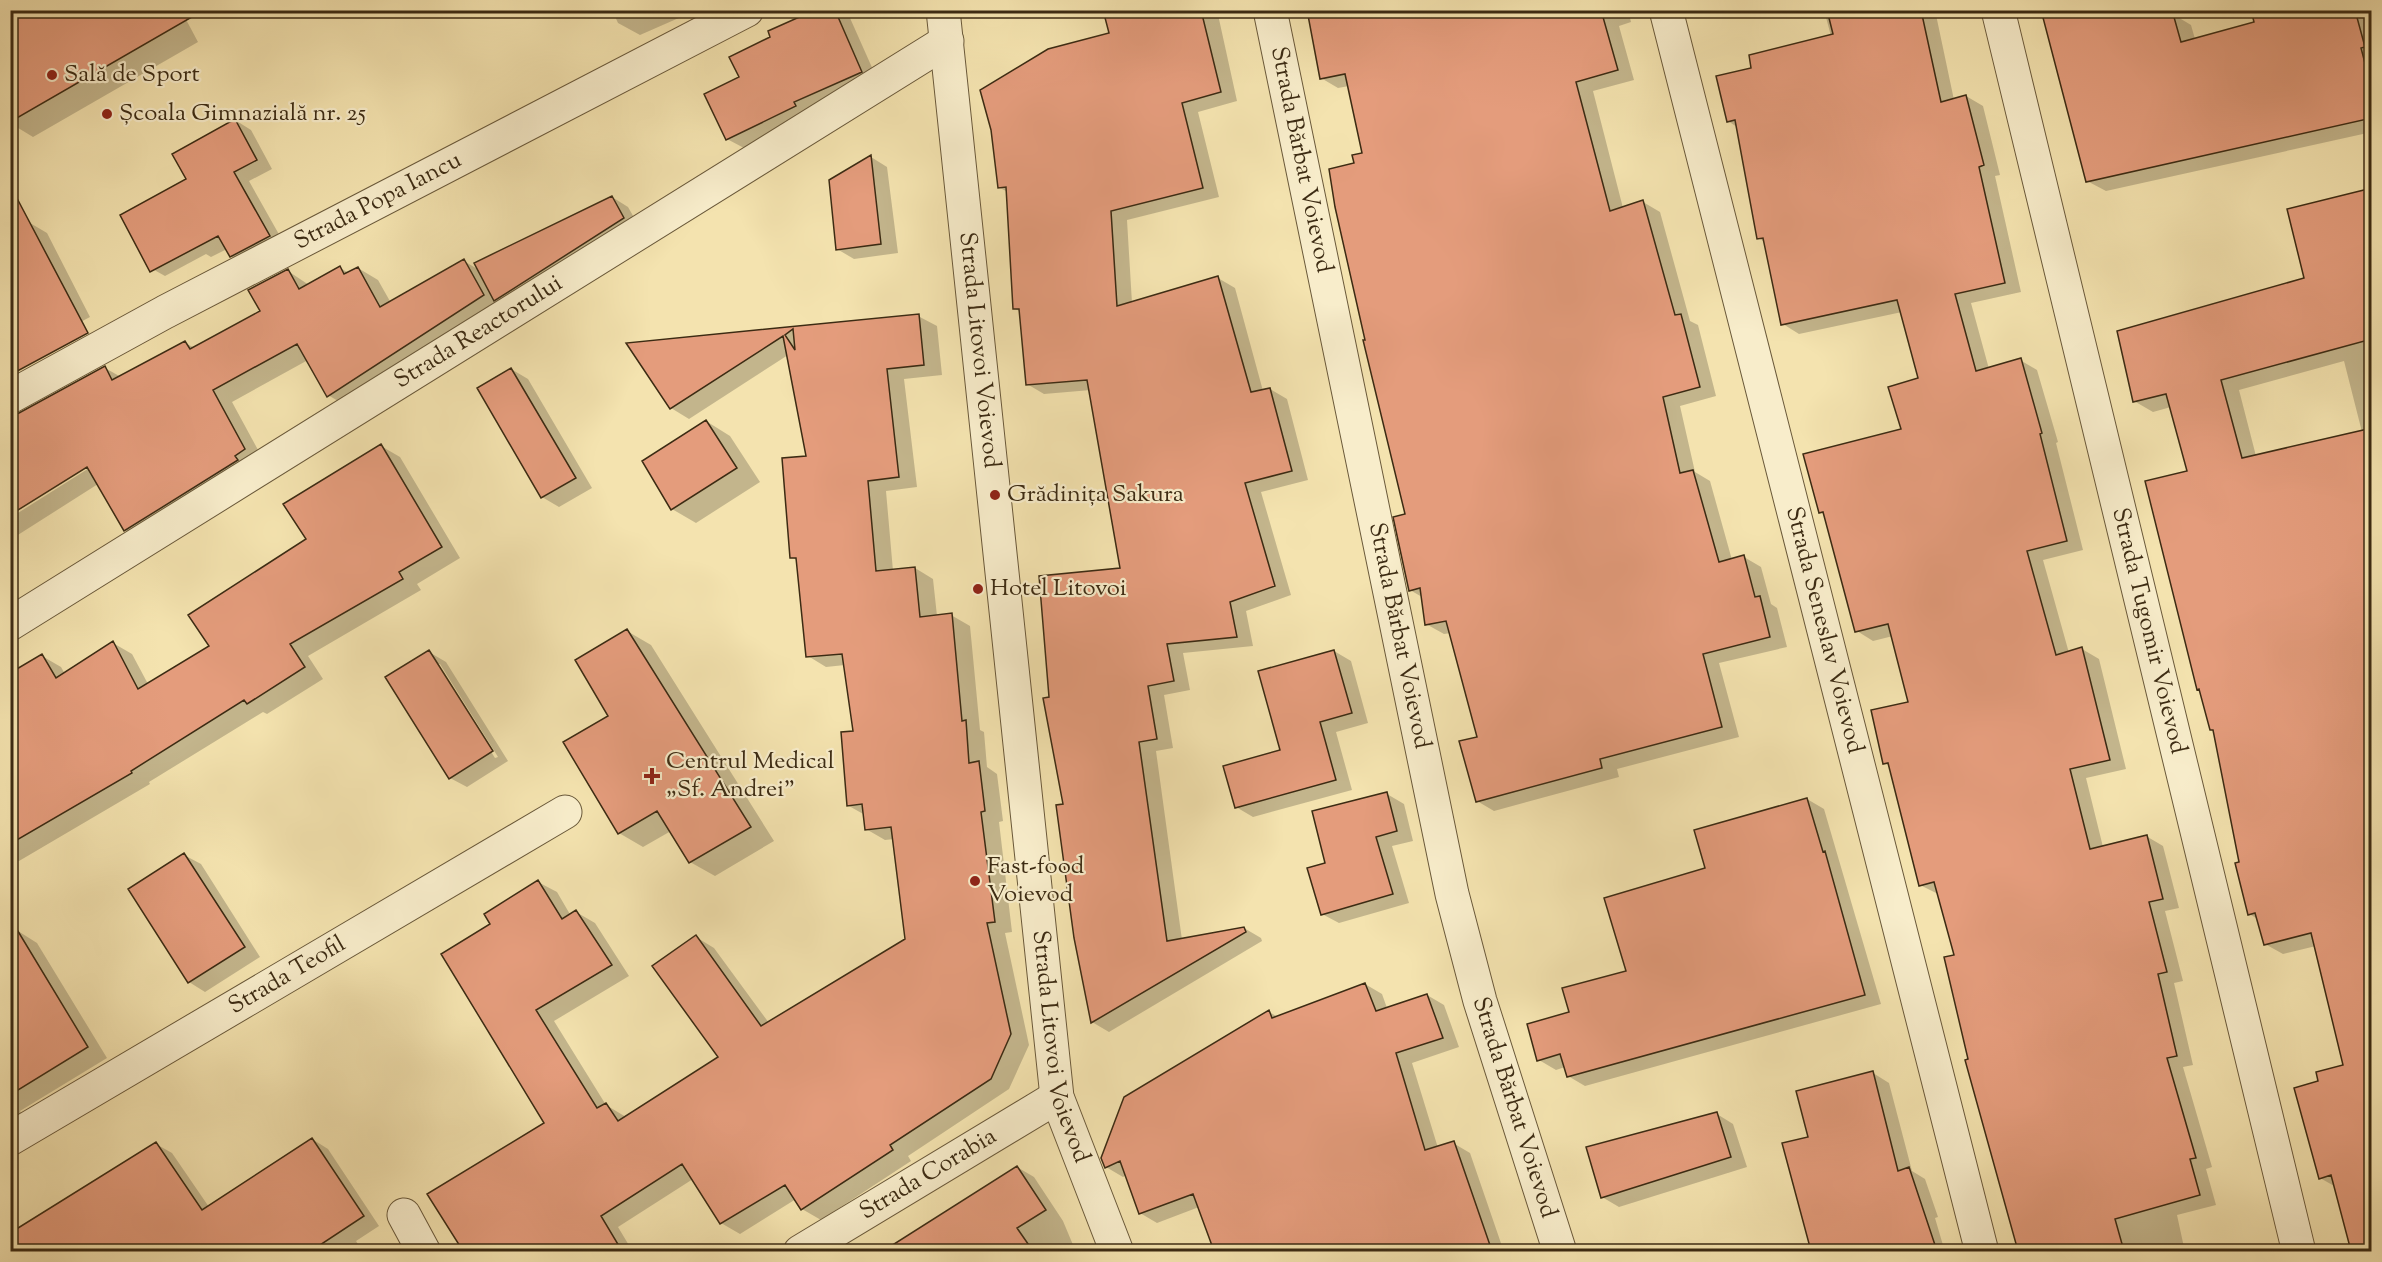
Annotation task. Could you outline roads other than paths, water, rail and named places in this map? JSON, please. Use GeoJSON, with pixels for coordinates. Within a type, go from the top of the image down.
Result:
{"type":"FeatureCollection","features":[{"type":"Feature","properties":{"kind":"street","name":"Strada Popa Iancu"},"geometry":{"type":"LineString","coordinates":[[10,397],[176,307],[747,10]]}},
{"type":"Feature","properties":{"kind":"street","name":"Strada Bărbat Voievod"},"geometry":{"type":"LineString","coordinates":[[1270,10],[1452,894],[1480,1001],[1560,1251]]}},
{"type":"Feature","properties":{"kind":"street","name":"Strada Seneslav Voievod"},"geometry":{"type":"LineString","coordinates":[[1666,10],[1982,1251]]}},
{"type":"Feature","properties":{"kind":"street","name":"Strada Tugomir Voievod"},"geometry":{"type":"LineString","coordinates":[[1998,10],[2299,1251]]}},
{"type":"Feature","properties":{"kind":"street","name":"Strada Reactorului"},"geometry":{"type":"LineString","coordinates":[[10,624],[945,26]]}},
{"type":"Feature","properties":{"kind":"street","name":"Strada Litovoi Voievod"},"geometry":{"type":"LineString","coordinates":[[945,26],[1057,1097],[1117,1251]]}},
{"type":"Feature","properties":{"kind":"street","name":"Strada Teofil"},"geometry":{"type":"LineString","coordinates":[[10,1139],[565,812]]}},
{"type":"Feature","properties":{"kind":"street","name":"Strada Corabia"},"geometry":{"type":"LineString","coordinates":[[800,1251],[1057,1097]]}},
{"type":"Feature","properties":{"kind":"street"},"geometry":{"type":"LineString","coordinates":[[404,1215],[424,1251]]}},
{"type":"Feature","properties":{"kind":"place","name":"Sală de Sport"},"geometry":{"type":"Point","coordinates":[52,75]}},
{"type":"Feature","properties":{"kind":"place","name":"Școala Gimnazială nr. 25"},"geometry":{"type":"Point","coordinates":[107,114]}},
{"type":"Feature","properties":{"kind":"place","name":"Grădinița Sakura"},"geometry":{"type":"Point","coordinates":[995,495]}},
{"type":"Feature","properties":{"kind":"place","name":"Hotel Litovoi"},"geometry":{"type":"Point","coordinates":[978,589]}},
{"type":"Feature","properties":{"kind":"place","name":"Centrul Medical „Sf. Andrei”"},"geometry":{"type":"Point","coordinates":[652,776]}},
{"type":"Feature","properties":{"kind":"place","name":"Fast-food Voievod"},"geometry":{"type":"Point","coordinates":[975,881]}}]}
